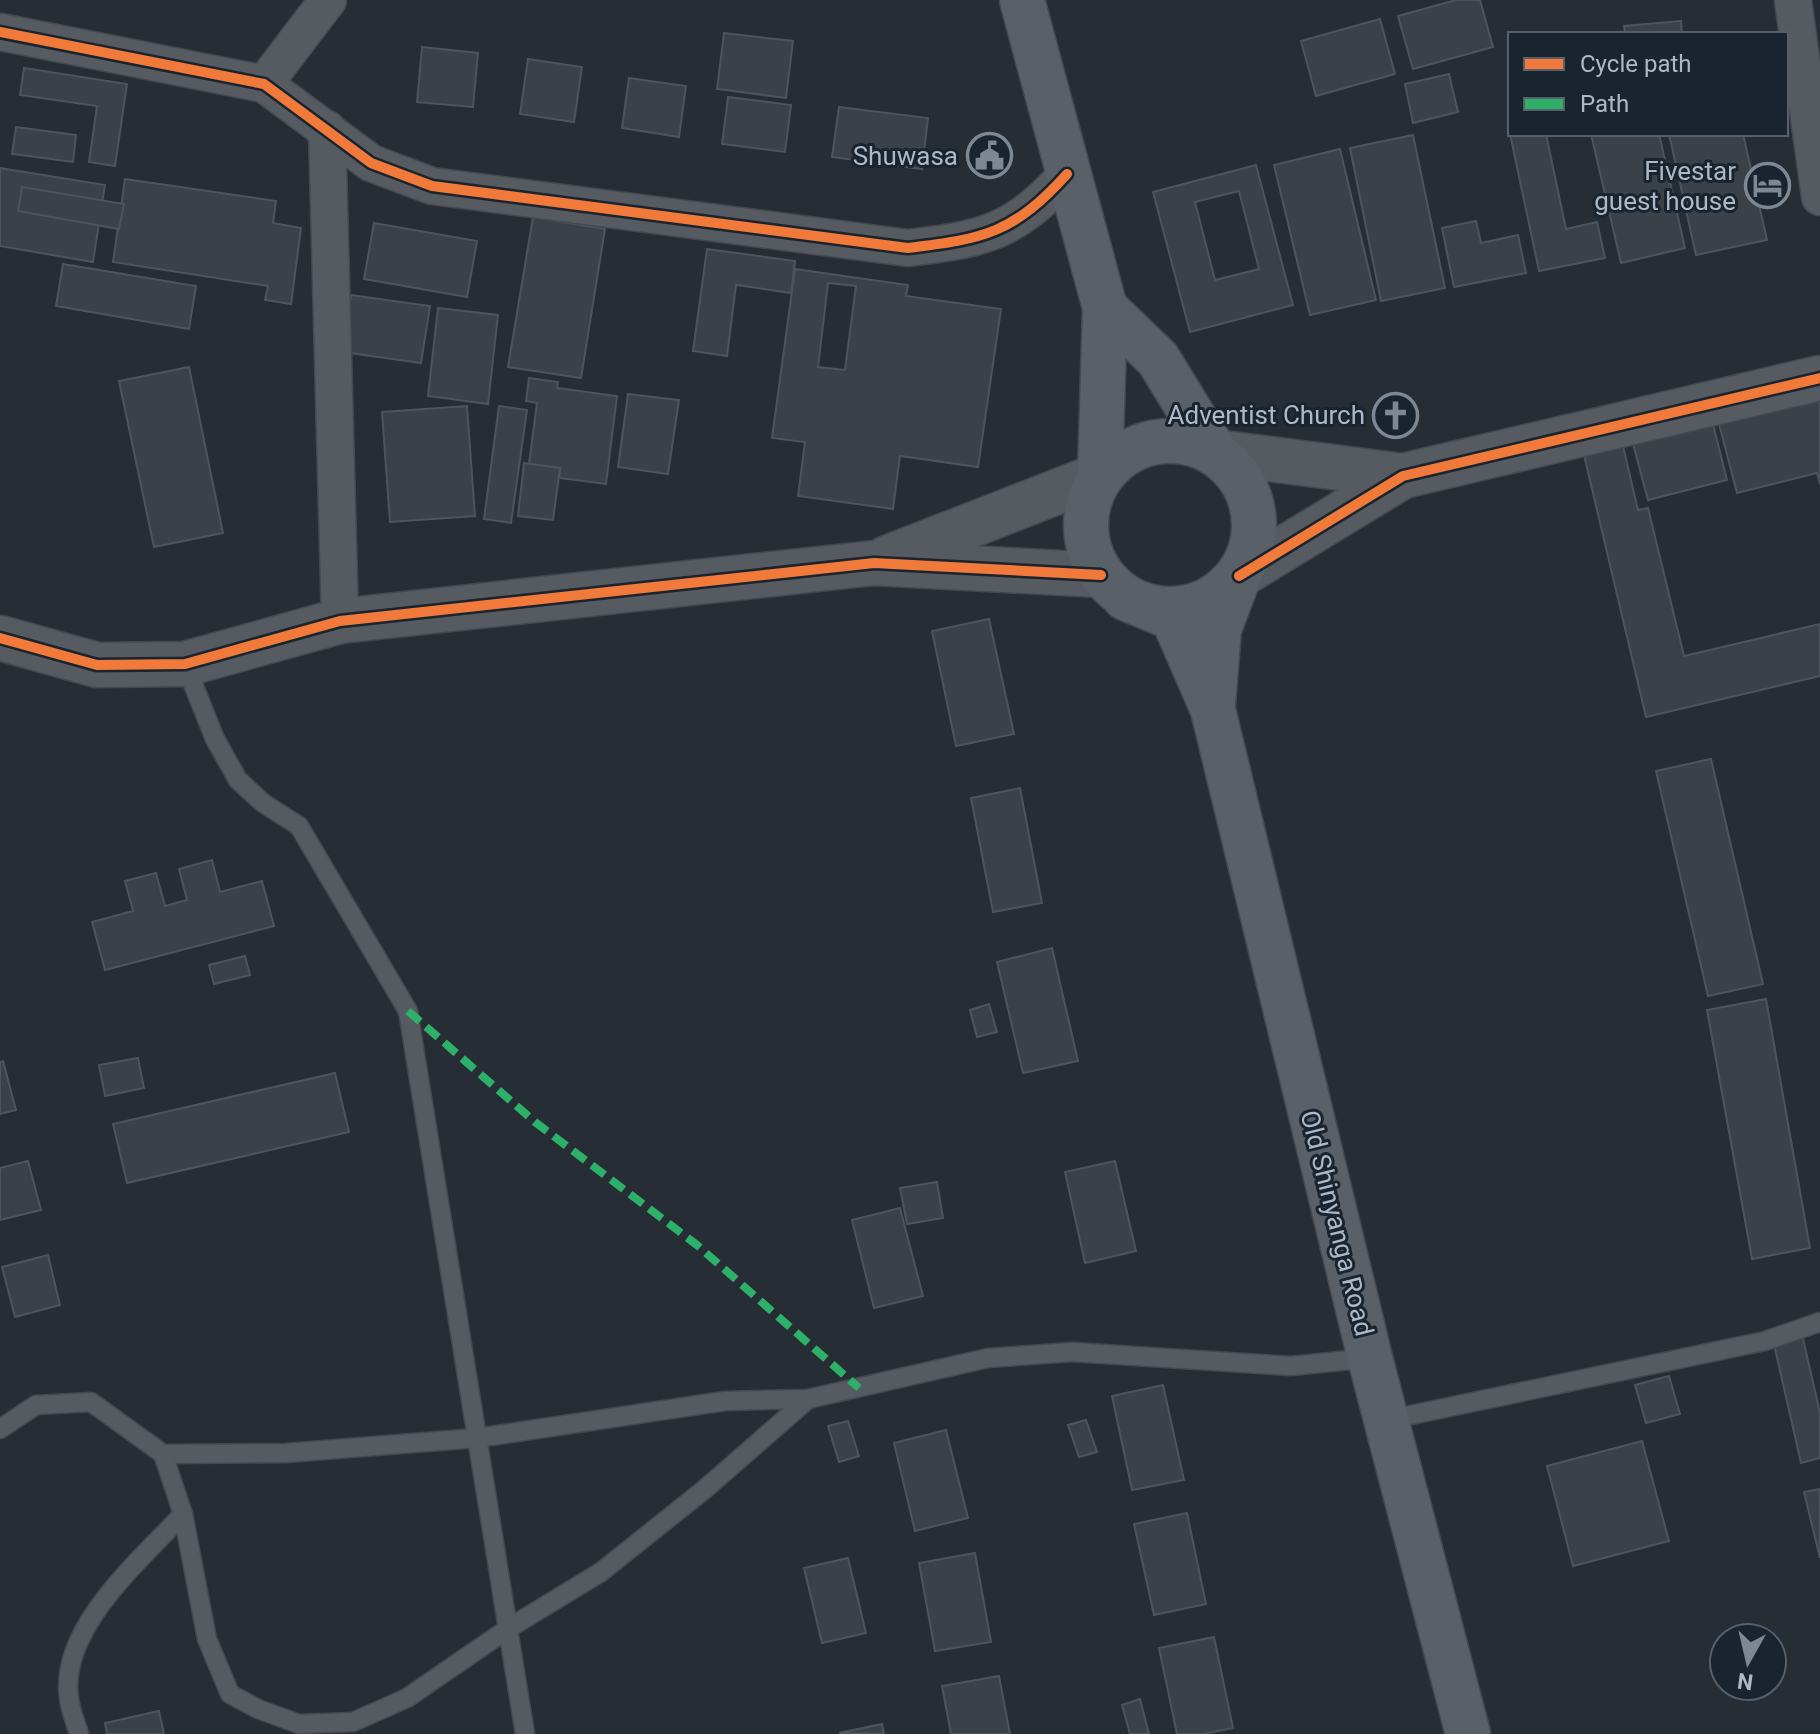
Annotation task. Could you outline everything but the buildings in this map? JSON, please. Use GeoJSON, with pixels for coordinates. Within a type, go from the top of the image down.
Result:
{"type":"FeatureCollection","features":[{"type":"Feature","properties":{"kind":"main road"},"geometry":{"type":"LineString","coordinates":[[1022,0],[1105,308],[1100,475],[1086,508],[1086,543],[1113,586]]}},
{"type":"Feature","properties":{"kind":"main road","name":"Old Shinyanga Road"},"geometry":{"type":"LineString","coordinates":[[1105,308],[1158,359],[1215,452],[1240,476],[1254,509],[1254,544],[1219,629],[1213,710]]}},
{"type":"Feature","properties":{"kind":"main road"},"geometry":{"type":"LineString","coordinates":[[1100,475],[1123,454],[1153,441],[1185,441],[1215,452]]}},
{"type":"Feature","properties":{"kind":"main road","name":"Old Shinyanga Road"},"geometry":{"type":"LineString","coordinates":[[1113,586],[1155,609],[1186,609],[1216,597],[1239,576]]}},
{"type":"Feature","properties":{"kind":"main road","name":"Old Shinyanga Road"},"geometry":{"type":"LineString","coordinates":[[1113,586],[1173,618],[1213,710],[1370,1358],[1468,1734]]}},
{"type":"Feature","properties":{"kind":"street"},"geometry":{"type":"LineString","coordinates":[[264,84],[328,0]]}},
{"type":"Feature","properties":{"kind":"street"},"geometry":{"type":"LineString","coordinates":[[1793,0],[1820,197]]}},
{"type":"Feature","properties":{"kind":"street"},"geometry":{"type":"LineString","coordinates":[[0,32],[93,47],[264,84],[371,163],[432,186],[908,248],[971,241],[1011,224],[1038,206],[1067,174]]}},
{"type":"Feature","properties":{"kind":"street"},"geometry":{"type":"LineString","coordinates":[[327,129],[340,621]]}},
{"type":"Feature","properties":{"kind":"street"},"geometry":{"type":"LineString","coordinates":[[1239,576],[1403,476],[1820,378]]}},
{"type":"Feature","properties":{"kind":"street"},"geometry":{"type":"LineString","coordinates":[[1215,452],[1403,476]]}},
{"type":"Feature","properties":{"kind":"street"},"geometry":{"type":"LineString","coordinates":[[874,563],[1100,475]]}},
{"type":"Feature","properties":{"kind":"street"},"geometry":{"type":"LineString","coordinates":[[0,638],[97,665],[185,664],[340,621],[874,563],[1113,586]]}},
{"type":"Feature","properties":{"kind":"lane"},"geometry":{"type":"LineString","coordinates":[[185,664],[215,739],[238,780],[263,803],[299,826],[408,1011],[525,1734]]}},
{"type":"Feature","properties":{"kind":"lane"},"geometry":{"type":"LineString","coordinates":[[1387,1420],[1765,1341],[1820,1322]]}},
{"type":"Feature","properties":{"kind":"lane"},"geometry":{"type":"LineString","coordinates":[[163,1454],[286,1453],[477,1438],[725,1401],[808,1399],[988,1358],[1058,1353],[1190,1357],[1291,1366],[1370,1358]]}},
{"type":"Feature","properties":{"kind":"lane"},"geometry":{"type":"LineString","coordinates":[[0,1429],[36,1405],[91,1402],[163,1454],[183,1514],[207,1639],[230,1694],[258,1709],[299,1724],[353,1722],[407,1698],[509,1628],[601,1572],[705,1489],[808,1399]]}},
{"type":"Feature","properties":{"kind":"lane"},"geometry":{"type":"LineString","coordinates":[[79,1734],[69,1697],[71,1669],[83,1630],[114,1588],[183,1514]]}},
{"type":"Feature","properties":{"kind":"marked path"},"geometry":{"type":"LineString","coordinates":[[408,1011],[535,1122],[697,1245],[859,1388]]}},
{"type":"Feature","properties":{"kind":"cycle path"},"geometry":{"type":"LineString","coordinates":[[0,32],[264,84],[371,163],[432,186],[908,248],[957,241],[996,230],[1030,209],[1067,174]]}},
{"type":"Feature","properties":{"kind":"cycle path"},"geometry":{"type":"LineString","coordinates":[[1239,576],[1403,476],[1820,378]]}},
{"type":"Feature","properties":{"kind":"cycle path"},"geometry":{"type":"LineString","coordinates":[[0,638],[97,665],[185,664],[340,621],[874,563],[1101,575]]}},
{"type":"Feature","properties":{"kind":"place","name":"Shuwasa"},"geometry":{"type":"Point","coordinates":[989,156]}},
{"type":"Feature","properties":{"kind":"place","name":"Fivestar guest house"},"geometry":{"type":"Point","coordinates":[1767,186]}},
{"type":"Feature","properties":{"kind":"place","name":"Adventist Church"},"geometry":{"type":"Point","coordinates":[1396,415]}}]}
